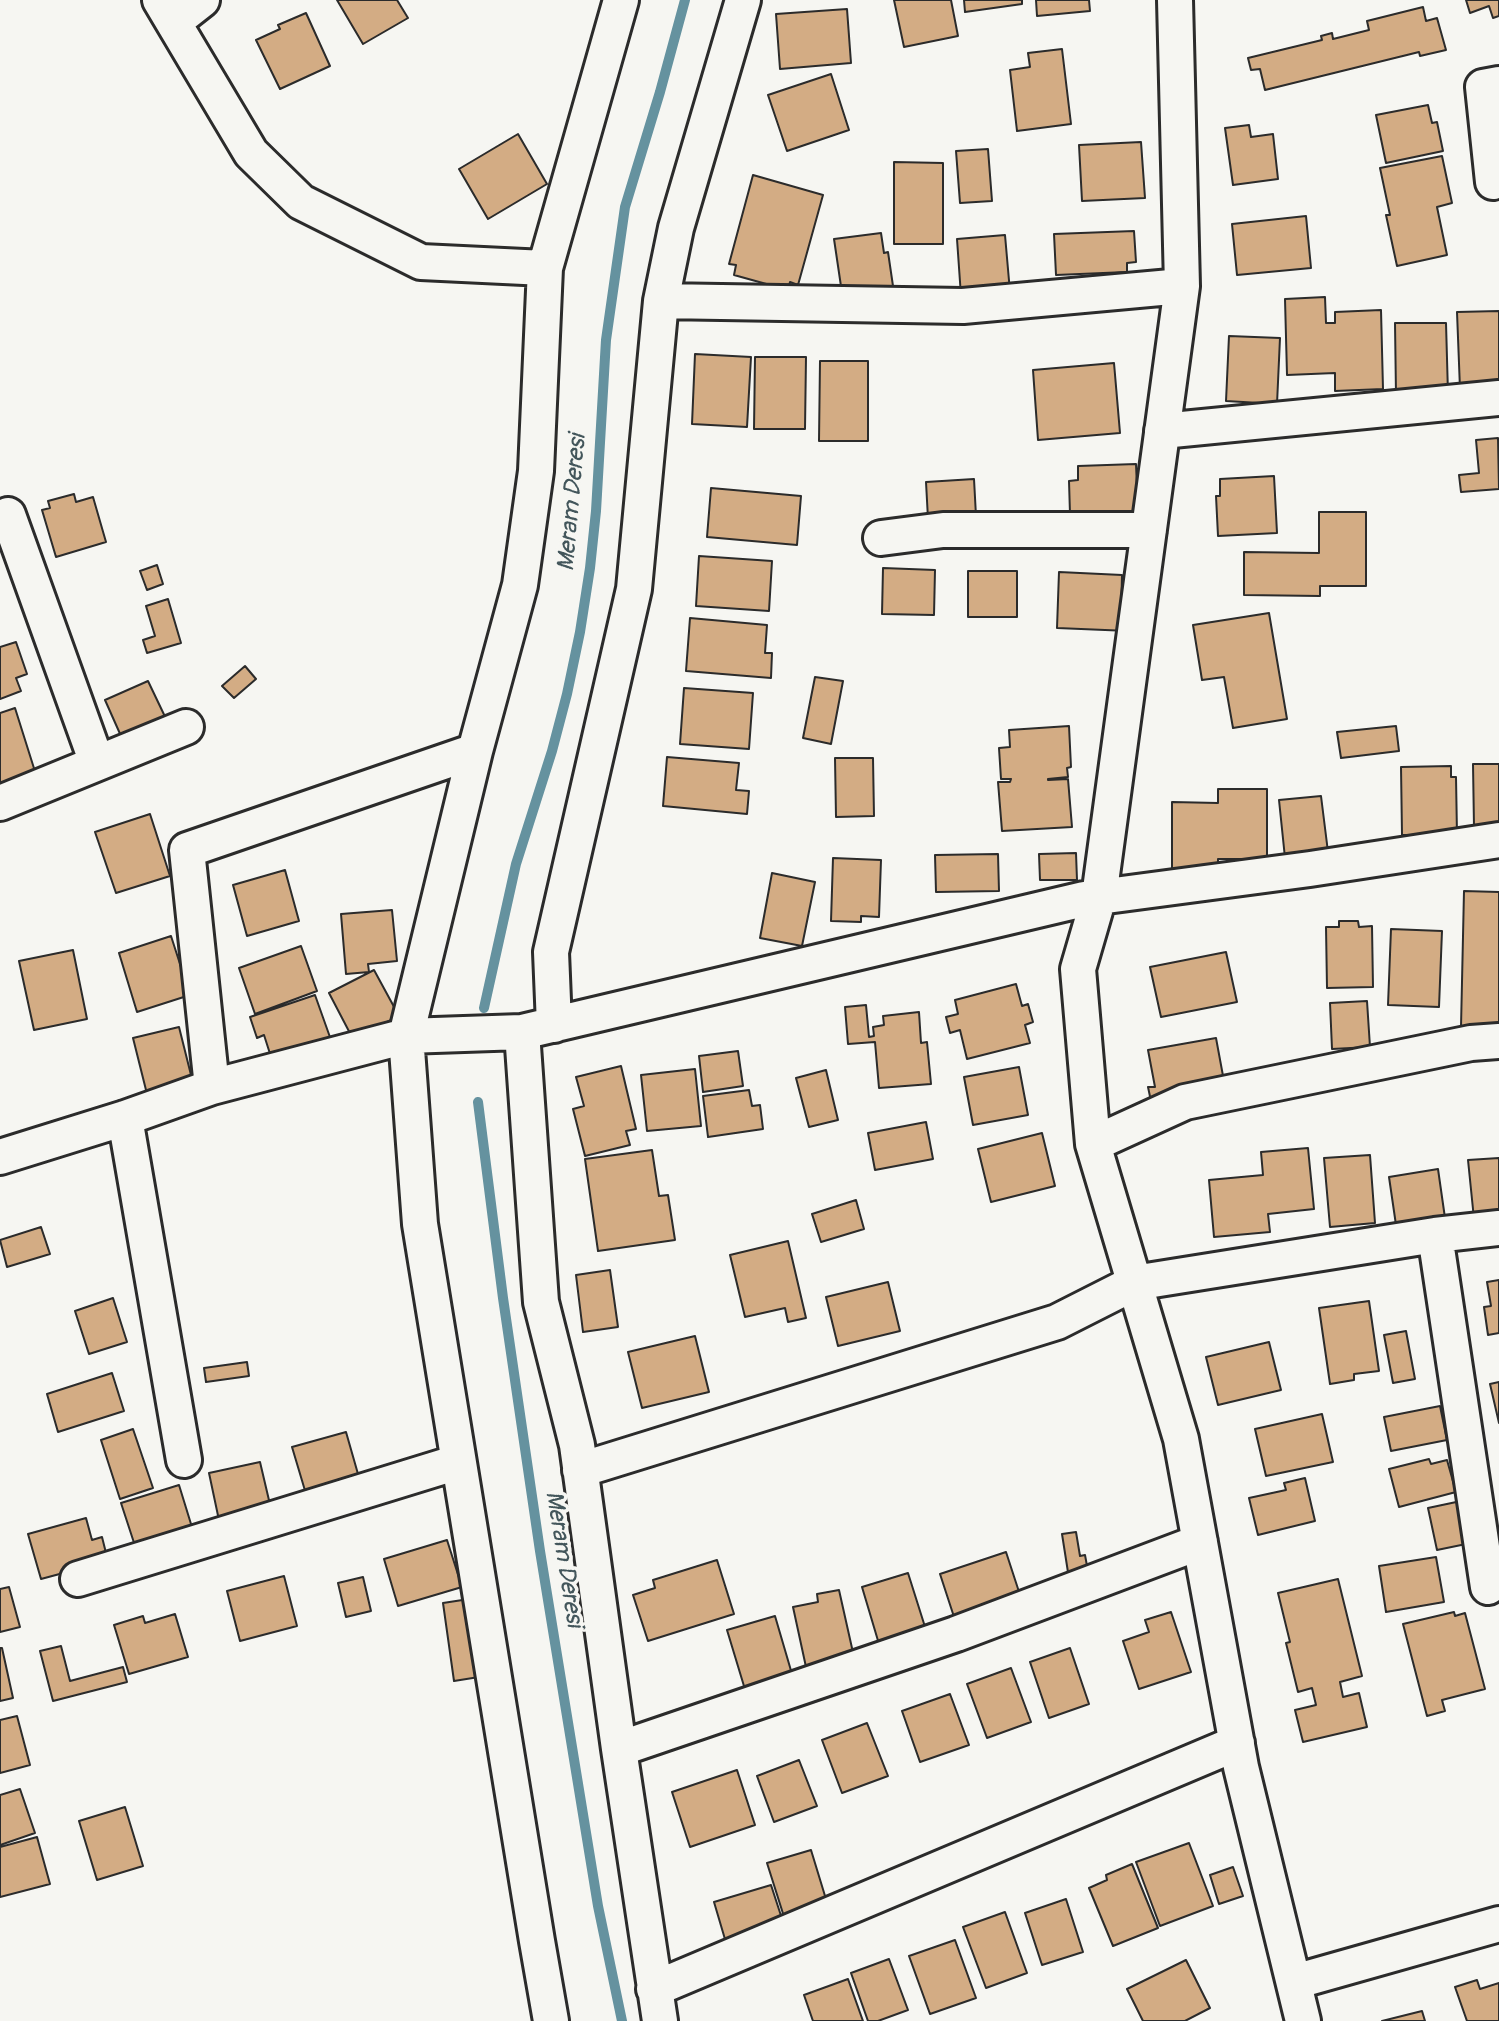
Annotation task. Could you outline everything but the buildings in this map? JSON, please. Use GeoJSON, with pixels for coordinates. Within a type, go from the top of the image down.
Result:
{"type":"FeatureCollection","features":[{"type":"Feature","properties":{"kind":"street"},"geometry":{"type":"LineString","coordinates":[[202,0],[167,11],[251,153],[301,202],[421,262],[545,268]]}},
{"type":"Feature","properties":{"kind":"street"},"geometry":{"type":"LineString","coordinates":[[551,2021],[420,1224],[406,1036],[475,751],[520,585],[536,471],[545,268],[621,0]]}},
{"type":"Feature","properties":{"kind":"street"},"geometry":{"type":"LineString","coordinates":[[743,0],[676,228],[661,301],[634,589],[551,952],[538,1029],[541,1302],[577,1445],[657,2005],[1237,1743]]}},
{"type":"Feature","properties":{"kind":"street"},"geometry":{"type":"LineString","coordinates":[[1175,0],[1182,286],[1099,897],[1078,969],[1093,1144],[1181,1439],[1241,1767],[1303,2021]]}},
{"type":"Feature","properties":{"kind":"street"},"geometry":{"type":"LineString","coordinates":[[1493,182],[1483,87],[1499,84]]}},
{"type":"Feature","properties":{"kind":"street"},"geometry":{"type":"LineString","coordinates":[[661,301],[963,306],[1182,286]]}},
{"type":"Feature","properties":{"kind":"street"},"geometry":{"type":"LineString","coordinates":[[1162,431],[1499,398]]}},
{"type":"Feature","properties":{"kind":"street"},"geometry":{"type":"LineString","coordinates":[[8,515],[97,763]]}},
{"type":"Feature","properties":{"kind":"street"},"geometry":{"type":"LineString","coordinates":[[881,538],[943,530],[1149,530]]}},
{"type":"Feature","properties":{"kind":"street"},"geometry":{"type":"LineString","coordinates":[[0,803],[186,727]]}},
{"type":"Feature","properties":{"kind":"street"},"geometry":{"type":"LineString","coordinates":[[212,1087],[187,850],[475,751]]}},
{"type":"Feature","properties":{"kind":"street"},"geometry":{"type":"LineString","coordinates":[[0,1157],[212,1087],[406,1036],[538,1029],[1099,897],[1499,840]]}},
{"type":"Feature","properties":{"kind":"street"},"geometry":{"type":"LineString","coordinates":[[1093,1144],[1185,1102],[1471,1043],[1499,1041]]}},
{"type":"Feature","properties":{"kind":"street"},"geometry":{"type":"LineString","coordinates":[[125,1118],[184,1460]]}},
{"type":"Feature","properties":{"kind":"street"},"geometry":{"type":"LineString","coordinates":[[580,1470],[1057,1322],[1134,1283],[1435,1235],[1499,1228]]}},
{"type":"Feature","properties":{"kind":"street"},"geometry":{"type":"LineString","coordinates":[[1435,1235],[1488,1587]]}},
{"type":"Feature","properties":{"kind":"street"},"geometry":{"type":"LineString","coordinates":[[78,1579],[458,1462]]}},
{"type":"Feature","properties":{"kind":"street"},"geometry":{"type":"LineString","coordinates":[[619,1749],[956,1634],[1200,1542]]}},
{"type":"Feature","properties":{"kind":"street"},"geometry":{"type":"LineString","coordinates":[[1294,1982],[1499,1924]]}},
{"type":"Feature","properties":{"kind":"waterway","name":"Meram Deresi"},"geometry":{"type":"LineString","coordinates":[[484,1008],[516,864],[552,751],[580,632],[596,511],[606,340],[625,207],[685,0]]}},
{"type":"Feature","properties":{"kind":"waterway","name":"Meram Deresi"},"geometry":{"type":"LineString","coordinates":[[478,1102],[540,1551],[598,1906],[622,2021]]}}]}
